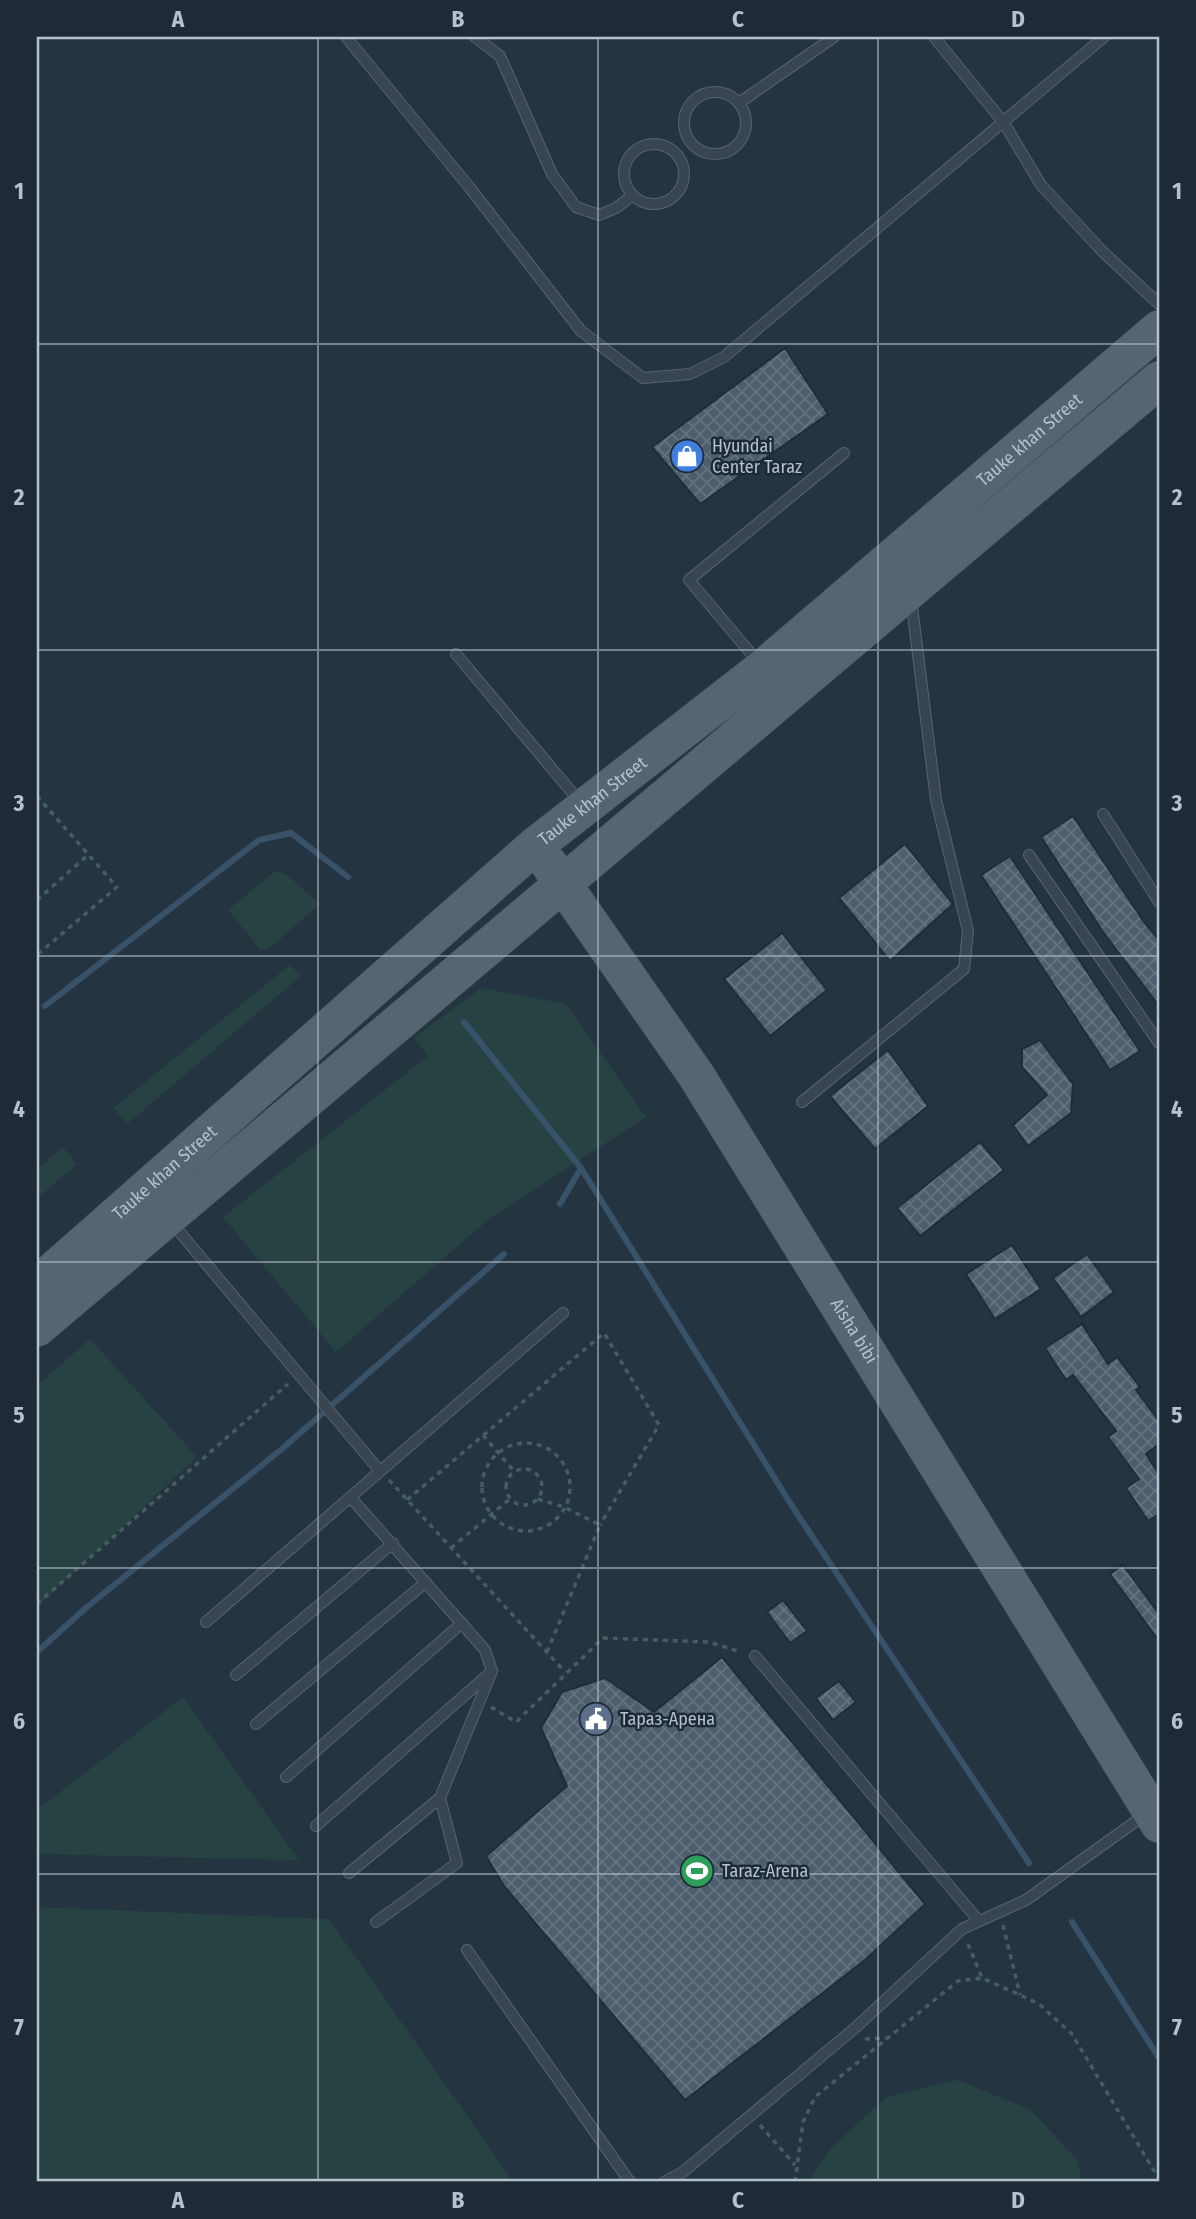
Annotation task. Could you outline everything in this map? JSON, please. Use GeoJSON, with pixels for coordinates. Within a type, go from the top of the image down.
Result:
{"type":"FeatureCollection","features":[{"type":"Feature","properties":{"kind":"main road","name":"Tauke khan Street"},"geometry":{"type":"LineString","coordinates":[[37,1328],[156,1204],[452,912],[763,668],[1159,329]]}},
{"type":"Feature","properties":{"kind":"main road","name":"Tauke khan Street"},"geometry":{"type":"LineString","coordinates":[[37,1285],[156,1204],[561,883],[1159,380]]}},
{"type":"Feature","properties":{"kind":"main road","name":"Aisha bibi"},"geometry":{"type":"LineString","coordinates":[[536,845],[696,1075],[1155,1817]]}},
{"type":"Feature","properties":{"kind":"lane"},"geometry":{"type":"LineString","coordinates":[[346,37],[470,188],[581,331],[643,378],[690,374],[724,357],[1104,37]]}},
{"type":"Feature","properties":{"kind":"lane"},"geometry":{"type":"LineString","coordinates":[[475,37],[500,56],[552,174],[576,207],[599,215],[617,208],[633,195]]}},
{"type":"Feature","properties":{"kind":"lane"},"geometry":{"type":"LineString","coordinates":[[739,103],[834,37]]}},
{"type":"Feature","properties":{"kind":"lane"},"geometry":{"type":"LineString","coordinates":[[934,37],[1004,123],[1041,185],[1102,251],[1159,304]]}},
{"type":"Feature","properties":{"kind":"lane"},"geometry":{"type":"LineString","coordinates":[[723,93],[739,103],[746,123],[744,133],[731,149],[711,153],[701,150],[689,140],[684,116],[695,99],[703,94],[723,93]]}},
{"type":"Feature","properties":{"kind":"lane"},"geometry":{"type":"LineString","coordinates":[[676,153],[689,140]]}},
{"type":"Feature","properties":{"kind":"lane"},"geometry":{"type":"LineString","coordinates":[[654,144],[664,145],[676,153],[684,166],[685,175],[677,193],[661,203],[641,201],[633,195],[624,177],[629,158],[636,150],[654,144]]}},
{"type":"Feature","properties":{"kind":"lane"},"geometry":{"type":"LineString","coordinates":[[763,668],[689,580],[844,453]]}},
{"type":"Feature","properties":{"kind":"lane"},"geometry":{"type":"LineString","coordinates":[[802,1102],[964,969],[968,931],[936,800],[910,588]]}},
{"type":"Feature","properties":{"kind":"lane"},"geometry":{"type":"LineString","coordinates":[[456,654],[586,809]]}},
{"type":"Feature","properties":{"kind":"lane"},"geometry":{"type":"LineString","coordinates":[[1103,814],[1159,902]]}},
{"type":"Feature","properties":{"kind":"lane"},"geometry":{"type":"LineString","coordinates":[[1029,855],[1159,1043]]}},
{"type":"Feature","properties":{"kind":"lane"},"geometry":{"type":"LineString","coordinates":[[156,1204],[309,1390],[379,1470]]}},
{"type":"Feature","properties":{"kind":"lane"},"geometry":{"type":"LineString","coordinates":[[206,1622],[352,1499],[379,1470],[563,1313]]}},
{"type":"Feature","properties":{"kind":"lane"},"geometry":{"type":"LineString","coordinates":[[349,1873],[440,1798],[492,1671],[485,1650],[352,1499]]}},
{"type":"Feature","properties":{"kind":"lane"},"geometry":{"type":"LineString","coordinates":[[236,1675],[393,1543]]}},
{"type":"Feature","properties":{"kind":"lane"},"geometry":{"type":"LineString","coordinates":[[256,1724],[426,1582]]}},
{"type":"Feature","properties":{"kind":"lane"},"geometry":{"type":"LineString","coordinates":[[286,1777],[462,1623]]}},
{"type":"Feature","properties":{"kind":"lane"},"geometry":{"type":"LineString","coordinates":[[755,1656],[979,1921]]}},
{"type":"Feature","properties":{"kind":"lane"},"geometry":{"type":"LineString","coordinates":[[316,1826],[492,1671]]}},
{"type":"Feature","properties":{"kind":"lane"},"geometry":{"type":"LineString","coordinates":[[376,1923],[457,1863],[440,1798]]}},
{"type":"Feature","properties":{"kind":"lane"},"geometry":{"type":"LineString","coordinates":[[664,2182],[683,2172],[855,2028],[962,1929],[1026,1900],[1075,1863],[1155,1817]]}},
{"type":"Feature","properties":{"kind":"lane"},"geometry":{"type":"LineString","coordinates":[[467,1950],[630,2182]]}},
{"type":"Feature","properties":{"kind":"path"},"geometry":{"type":"LineString","coordinates":[[37,796],[117,887],[37,955]]}},
{"type":"Feature","properties":{"kind":"path"},"geometry":{"type":"LineString","coordinates":[[37,900],[88,855]]}},
{"type":"Feature","properties":{"kind":"path"},"geometry":{"type":"LineString","coordinates":[[407,1500],[604,1334],[659,1425],[600,1525],[547,1651]]}},
{"type":"Feature","properties":{"kind":"path"},"geometry":{"type":"LineString","coordinates":[[37,1604],[298,1376]]}},
{"type":"Feature","properties":{"kind":"path"},"geometry":{"type":"LineString","coordinates":[[483,1435],[514,1471]]}},
{"type":"Feature","properties":{"kind":"path"},"geometry":{"type":"LineString","coordinates":[[529,1443],[547,1448],[561,1460],[569,1476],[569,1495],[564,1507],[550,1525],[532,1531],[514,1530],[498,1521],[486,1507],[482,1489],[485,1471],[499,1453],[510,1446],[529,1443]]}},
{"type":"Feature","properties":{"kind":"path"},"geometry":{"type":"LineString","coordinates":[[524,1468],[534,1471],[541,1479],[543,1490],[538,1499],[529,1505],[519,1505],[510,1499],[506,1490],[507,1479],[514,1471],[524,1468]]}},
{"type":"Feature","properties":{"kind":"path"},"geometry":{"type":"LineString","coordinates":[[379,1470],[565,1672]]}},
{"type":"Feature","properties":{"kind":"path"},"geometry":{"type":"LineString","coordinates":[[451,1548],[510,1499]]}},
{"type":"Feature","properties":{"kind":"path"},"geometry":{"type":"LineString","coordinates":[[538,1499],[564,1507],[600,1525]]}},
{"type":"Feature","properties":{"kind":"path"},"geometry":{"type":"LineString","coordinates":[[480,1701],[516,1722],[603,1638],[709,1642],[755,1656]]}},
{"type":"Feature","properties":{"kind":"path"},"geometry":{"type":"LineString","coordinates":[[1000,1912],[1020,1995]]}},
{"type":"Feature","properties":{"kind":"path"},"geometry":{"type":"LineString","coordinates":[[962,1929],[982,1978]]}},
{"type":"Feature","properties":{"kind":"path"},"geometry":{"type":"LineString","coordinates":[[795,2182],[803,2122],[814,2097],[958,1980],[982,1978],[1039,2004],[1072,2034],[1159,2179]]}},
{"type":"Feature","properties":{"kind":"path"},"geometry":{"type":"LineString","coordinates":[[751,2115],[788,2160],[796,2165]]}},
{"type":"Feature","properties":{"kind":"green space"},"geometry":{"type":"Polygon","coordinates":[[[275,871],[286,874],[320,904],[271,947],[261,950],[228,910],[275,871]]]}},
{"type":"Feature","properties":{"kind":"green space"},"geometry":{"type":"Polygon","coordinates":[[[290,965],[301,976],[127,1124],[113,1108],[290,965]]]}},
{"type":"Feature","properties":{"kind":"green space"},"geometry":{"type":"Polygon","coordinates":[[[481,988],[566,1004],[646,1117],[489,1219],[336,1352],[223,1217],[428,1056],[414,1038],[481,988]]]}},
{"type":"Feature","properties":{"kind":"green space"},"geometry":{"type":"Polygon","coordinates":[[[63,1147],[77,1164],[37,1199],[37,1169],[63,1147]]]}},
{"type":"Feature","properties":{"kind":"green space"},"geometry":{"type":"Polygon","coordinates":[[[90,1339],[197,1457],[37,1607],[37,1385],[90,1339]]]}},
{"type":"Feature","properties":{"kind":"green space"},"geometry":{"type":"Polygon","coordinates":[[[183,1697],[299,1860],[37,1854],[37,1810],[183,1697]]]}},
{"type":"Feature","properties":{"kind":"green space"},"geometry":{"type":"Polygon","coordinates":[[[37,1907],[329,1919],[513,2181],[37,2182],[37,1907]]]}},
{"type":"Feature","properties":{"kind":"green space"},"geometry":{"type":"Polygon","coordinates":[[[958,2080],[1031,2110],[1078,2161],[1082,2182],[807,2182],[833,2146],[887,2097],[958,2080]]]}},
{"type":"Feature","properties":{"kind":"building"},"geometry":{"type":"Polygon","coordinates":[[[785,348],[828,414],[700,504],[652,447],[785,348]]]}},
{"type":"Feature","properties":{"kind":"building"},"geometry":{"type":"Polygon","coordinates":[[[1073,816],[1159,940],[1159,1006],[1103,932],[1041,837],[1073,816]]]}},
{"type":"Feature","properties":{"kind":"building"},"geometry":{"type":"Polygon","coordinates":[[[905,844],[953,904],[890,961],[839,898],[905,844]]]}},
{"type":"Feature","properties":{"kind":"building"},"geometry":{"type":"Polygon","coordinates":[[[1010,856],[1140,1051],[1110,1070],[981,875],[1010,856]]]}},
{"type":"Feature","properties":{"kind":"building"},"geometry":{"type":"Polygon","coordinates":[[[782,933],[827,990],[770,1036],[724,979],[782,933]]]}},
{"type":"Feature","properties":{"kind":"building"},"geometry":{"type":"Polygon","coordinates":[[[1040,1040],[1073,1084],[1071,1113],[1028,1146],[1013,1125],[1047,1095],[1022,1067],[1022,1049],[1040,1040]]]}},
{"type":"Feature","properties":{"kind":"building"},"geometry":{"type":"Polygon","coordinates":[[[888,1050],[928,1106],[875,1149],[830,1096],[888,1050]]]}},
{"type":"Feature","properties":{"kind":"building"},"geometry":{"type":"Polygon","coordinates":[[[980,1142],[1004,1170],[920,1236],[897,1208],[980,1142]]]}},
{"type":"Feature","properties":{"kind":"building"},"geometry":{"type":"Polygon","coordinates":[[[1012,1245],[1041,1289],[995,1319],[966,1274],[1012,1245]]]}},
{"type":"Feature","properties":{"kind":"building"},"geometry":{"type":"Polygon","coordinates":[[[1087,1254],[1114,1292],[1081,1317],[1053,1278],[1087,1254]]]}},
{"type":"Feature","properties":{"kind":"building"},"geometry":{"type":"Polygon","coordinates":[[[1082,1324],[1108,1364],[1117,1357],[1140,1387],[1136,1390],[1159,1421],[1159,1444],[1146,1454],[1159,1474],[1159,1514],[1148,1521],[1126,1488],[1139,1479],[1108,1437],[1116,1431],[1073,1375],[1066,1380],[1045,1348],[1082,1324]]]}},
{"type":"Feature","properties":{"kind":"building"},"geometry":{"type":"Polygon","coordinates":[[[1123,1565],[1159,1614],[1159,1641],[1110,1574],[1123,1565]]]}},
{"type":"Feature","properties":{"kind":"building"},"geometry":{"type":"Polygon","coordinates":[[[783,1600],[807,1631],[790,1643],[767,1612],[783,1600]]]}},
{"type":"Feature","properties":{"kind":"building","name":"Taraz-Arena"},"geometry":{"type":"Polygon","coordinates":[[[722,1657],[925,1904],[865,1960],[685,2100],[504,1886],[486,1856],[567,1786],[541,1728],[562,1692],[605,1678],[654,1712],[722,1657]]]}},
{"type":"Feature","properties":{"kind":"building"},"geometry":{"type":"Polygon","coordinates":[[[839,1681],[856,1702],[833,1720],[816,1698],[839,1681]]]}},
{"type":"Feature","properties":{"kind":"waterway"},"geometry":{"type":"LineString","coordinates":[[45,1006],[259,840],[291,833],[348,877]]}},
{"type":"Feature","properties":{"kind":"waterway"},"geometry":{"type":"LineString","coordinates":[[464,1022],[581,1168],[560,1204]]}},
{"type":"Feature","properties":{"kind":"waterway"},"geometry":{"type":"LineString","coordinates":[[581,1168],[792,1506],[1029,1863]]}},
{"type":"Feature","properties":{"kind":"waterway"},"geometry":{"type":"LineString","coordinates":[[37,1652],[87,1607],[283,1448],[504,1254]]}},
{"type":"Feature","properties":{"kind":"waterway"},"geometry":{"type":"LineString","coordinates":[[1072,1922],[1159,2058]]}},
{"type":"Feature","properties":{"kind":"place","name":"Hyundai Center Taraz"},"geometry":{"type":"Point","coordinates":[687,456]}},
{"type":"Feature","properties":{"kind":"place","name":"Тараз-Арена"},"geometry":{"type":"Point","coordinates":[596,1719]}},
{"type":"Feature","properties":{"kind":"place","name":"Taraz-Arena"},"geometry":{"type":"Point","coordinates":[697,1871]}}]}
